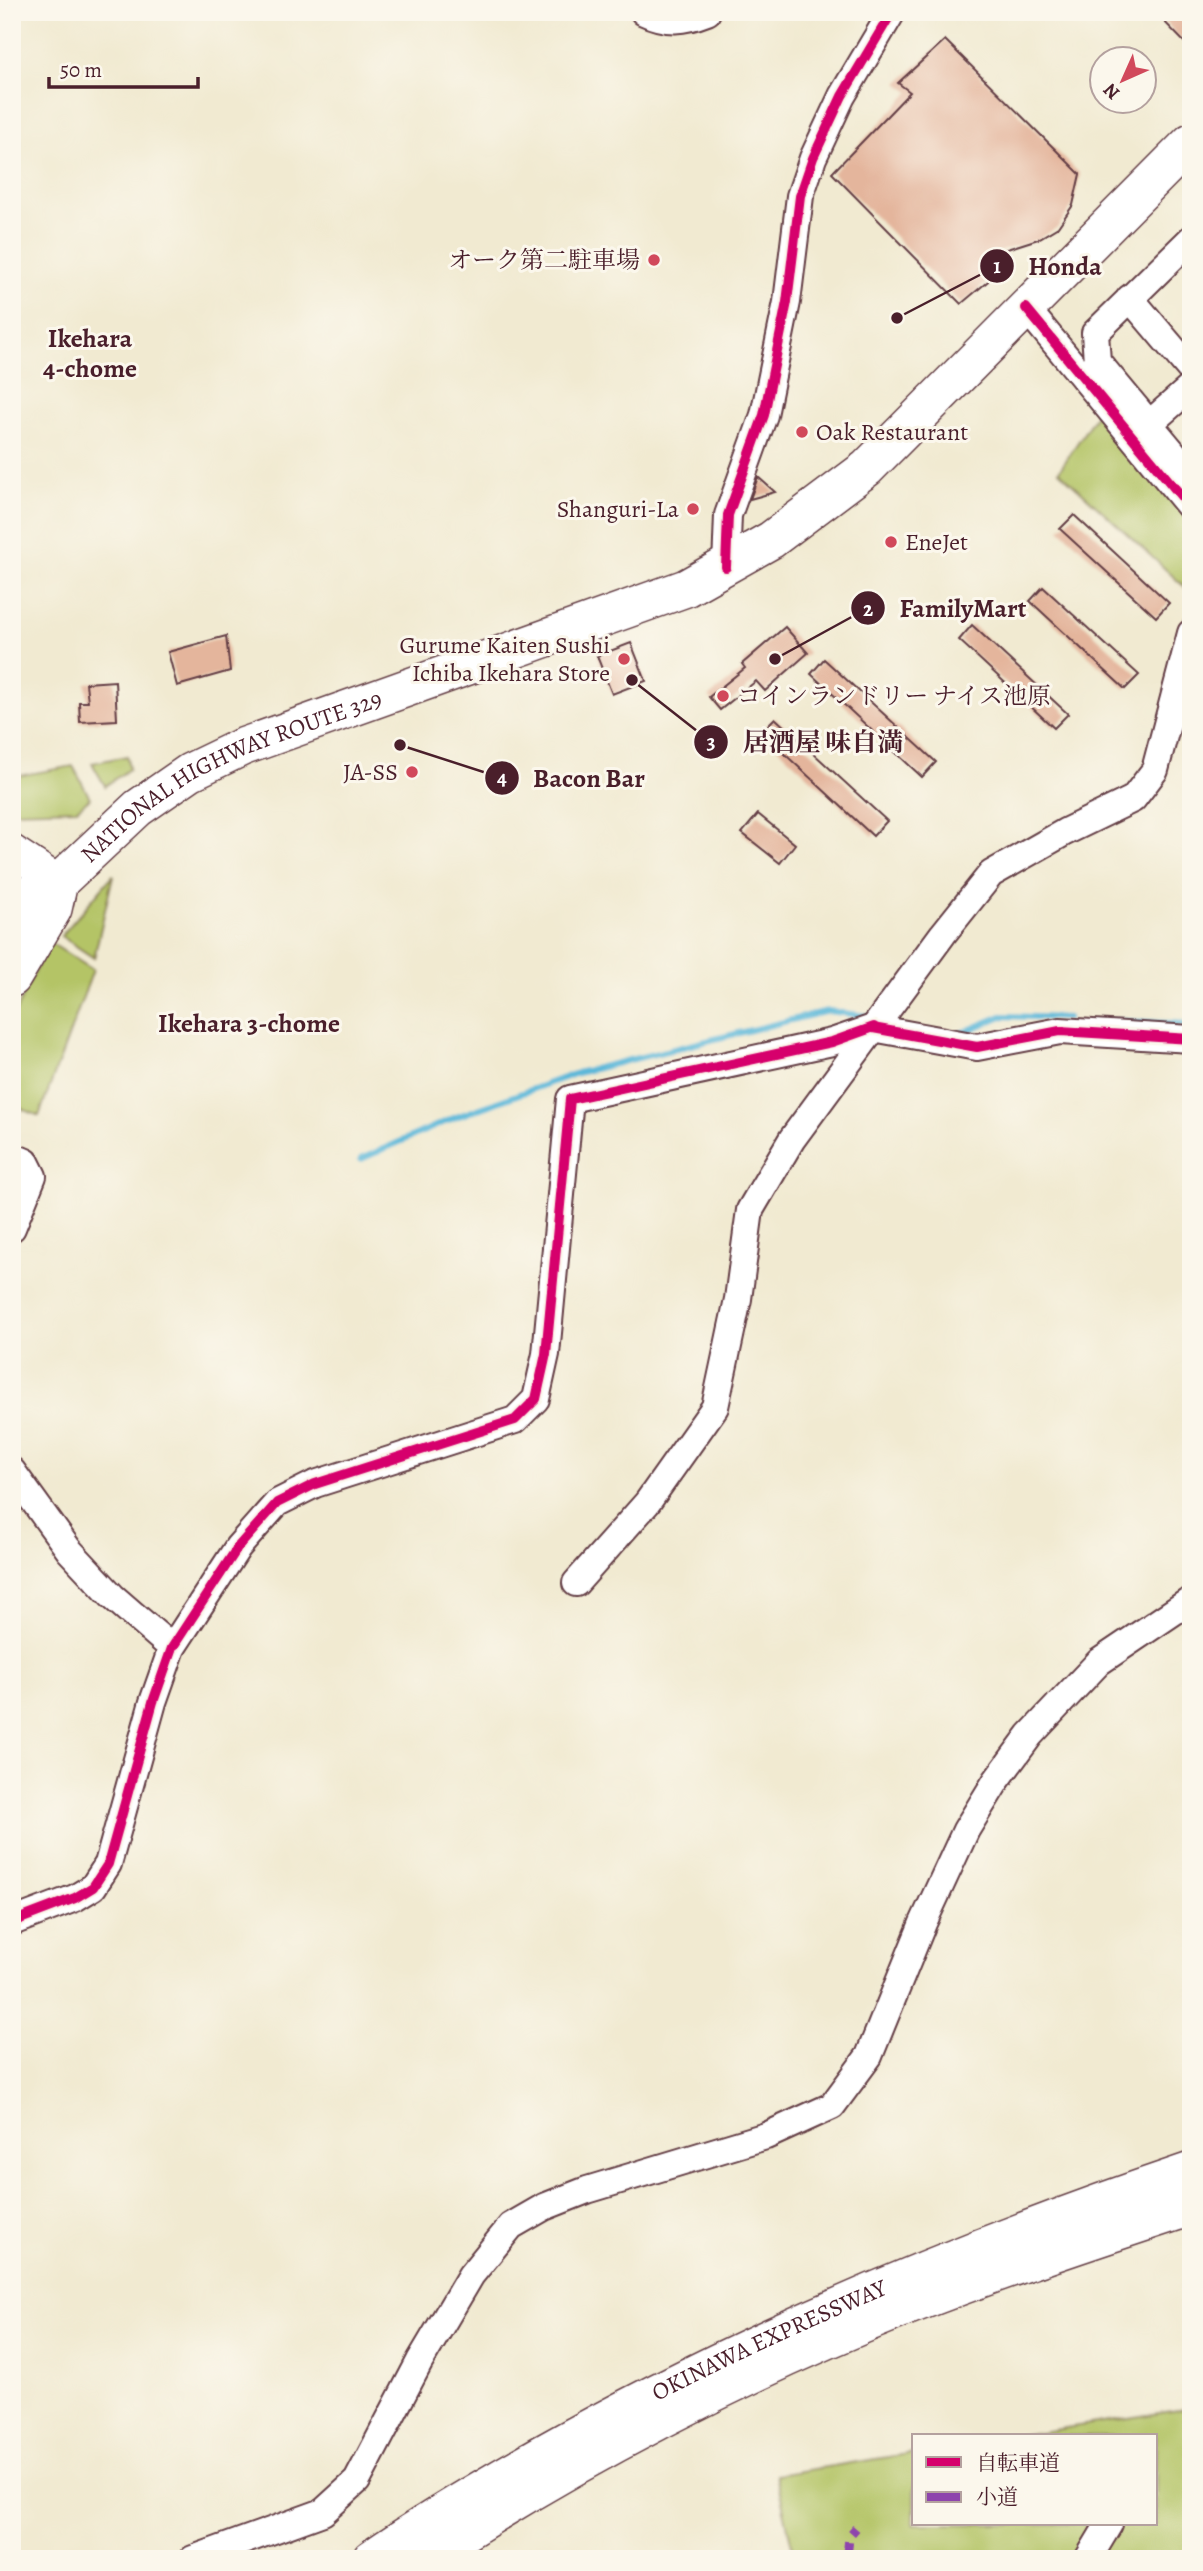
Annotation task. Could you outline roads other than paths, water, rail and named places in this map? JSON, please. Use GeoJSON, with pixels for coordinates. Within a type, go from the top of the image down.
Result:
{"type":"FeatureCollection","features":[{"type":"Feature","properties":{"kind":"highway","name":"NATIONAL HIGHWAY ROUTE 329"},"geometry":{"type":"LineString","coordinates":[[12,919],[31,893],[59,883],[138,808],[190,772],[232,752],[686,588],[726,567],[815,510],[867,468],[1191,142]]}},
{"type":"Feature","properties":{"kind":"highway","name":"NATIONAL HIGHWAY ROUTE 329"},"geometry":{"type":"LineString","coordinates":[[12,978],[53,909],[59,883]]}},
{"type":"Feature","properties":{"kind":"highway","name":"OKINAWA EXPRESSWAY"},"geometry":{"type":"LineString","coordinates":[[371,2559],[457,2503],[589,2428],[758,2340],[899,2278],[1059,2215],[1191,2171]]}},
{"type":"Feature","properties":{"kind":"highway","name":"OKINAWA EXPRESSWAY"},"geometry":{"type":"LineString","coordinates":[[423,2559],[470,2527],[618,2444],[770,2367],[910,2305],[1067,2248],[1191,2207]]}},
{"type":"Feature","properties":{"kind":"main road"},"geometry":{"type":"LineString","coordinates":[[12,851],[59,883]]}},
{"type":"Feature","properties":{"kind":"street"},"geometry":{"type":"LineString","coordinates":[[644,12],[662,19],[684,21],[707,12]]}},
{"type":"Feature","properties":{"kind":"street"},"geometry":{"type":"LineString","coordinates":[[726,567],[728,515],[764,415],[785,315],[800,196],[813,158],[881,16]]}},
{"type":"Feature","properties":{"kind":"street"},"geometry":{"type":"LineString","coordinates":[[1189,493],[1149,424],[1097,361],[1095,333],[1191,240]]}},
{"type":"Feature","properties":{"kind":"street"},"geometry":{"type":"LineString","coordinates":[[1130,299],[1191,370]]}},
{"type":"Feature","properties":{"kind":"street"},"geometry":{"type":"LineString","coordinates":[[1026,307],[1189,493]]}},
{"type":"Feature","properties":{"kind":"street"},"geometry":{"type":"LineString","coordinates":[[1149,424],[1191,387]]}},
{"type":"Feature","properties":{"kind":"street"},"geometry":{"type":"LineString","coordinates":[[576,1583],[647,1503],[715,1407],[738,1299],[750,1210],[792,1139],[992,874],[1065,832],[1133,799],[1155,770],[1191,633]]}},
{"type":"Feature","properties":{"kind":"street"},"geometry":{"type":"LineString","coordinates":[[12,1922],[75,1898],[93,1887],[108,1864],[149,1714],[172,1648],[238,1547],[277,1503],[315,1484],[515,1420],[536,1399],[546,1354],[570,1099],[832,1042],[879,1021],[977,1047],[1060,1031],[1191,1039]]}},
{"type":"Feature","properties":{"kind":"street"},"geometry":{"type":"LineString","coordinates":[[12,1156],[26,1163],[33,1176],[12,1228]]}},
{"type":"Feature","properties":{"kind":"street"},"geometry":{"type":"LineString","coordinates":[[12,1471],[69,1550],[111,1596],[172,1648]]}},
{"type":"Feature","properties":{"kind":"street"},"geometry":{"type":"LineString","coordinates":[[193,2559],[323,2512],[357,2481],[420,2361],[471,2275],[511,2226],[544,2207],[587,2190],[766,2136],[832,2106],[869,2056],[923,1923],[966,1830],[996,1781],[1030,1735],[1099,1662],[1191,1600]]}},
{"type":"Feature","properties":{"kind":"street"},"geometry":{"type":"LineString","coordinates":[[1088,2559],[1108,2526]]}},
{"type":"Feature","properties":{"kind":"waterway"},"geometry":{"type":"LineString","coordinates":[[361,1159],[456,1117],[577,1073],[828,1011],[873,1017]]}},
{"type":"Feature","properties":{"kind":"waterway"},"geometry":{"type":"LineString","coordinates":[[959,1034],[1002,1016],[1067,1018]]}},
{"type":"Feature","properties":{"kind":"waterway"},"geometry":{"type":"LineString","coordinates":[[1109,1021],[1191,1024]]}},
{"type":"Feature","properties":{"kind":"place","name":"オーク第二駐車場"},"geometry":{"type":"Point","coordinates":[654,260]}},
{"type":"Feature","properties":{"kind":"place","name":"Honda"},"geometry":{"type":"Point","coordinates":[897,318]}},
{"type":"Feature","properties":{"kind":"place","name":"Oak Restaurant"},"geometry":{"type":"Point","coordinates":[802,432]}},
{"type":"Feature","properties":{"kind":"place","name":"Shanguri-La"},"geometry":{"type":"Point","coordinates":[693,509]}},
{"type":"Feature","properties":{"kind":"place","name":"EneJet"},"geometry":{"type":"Point","coordinates":[891,542]}},
{"type":"Feature","properties":{"kind":"place","name":"Gurume Kaiten Sushi Ichiba Ikehara Store"},"geometry":{"type":"Point","coordinates":[624,659]}},
{"type":"Feature","properties":{"kind":"place","name":"FamilyMart"},"geometry":{"type":"Point","coordinates":[775,659]}},
{"type":"Feature","properties":{"kind":"place","name":"居酒屋 味自満"},"geometry":{"type":"Point","coordinates":[632,680]}},
{"type":"Feature","properties":{"kind":"place","name":"コインランドリー ナイス池原"},"geometry":{"type":"Point","coordinates":[723,696]}},
{"type":"Feature","properties":{"kind":"place","name":"Bacon Bar"},"geometry":{"type":"Point","coordinates":[400,745]}},
{"type":"Feature","properties":{"kind":"place","name":"JA-SS"},"geometry":{"type":"Point","coordinates":[412,772]}},
{"type":"Feature","properties":{"kind":"district","name":"Ikehara 4-chome"},"geometry":{"type":"Point","coordinates":[90,353]}},
{"type":"Feature","properties":{"kind":"district","name":"Ikehara 3-chome"},"geometry":{"type":"Point","coordinates":[249,1023]}}]}
